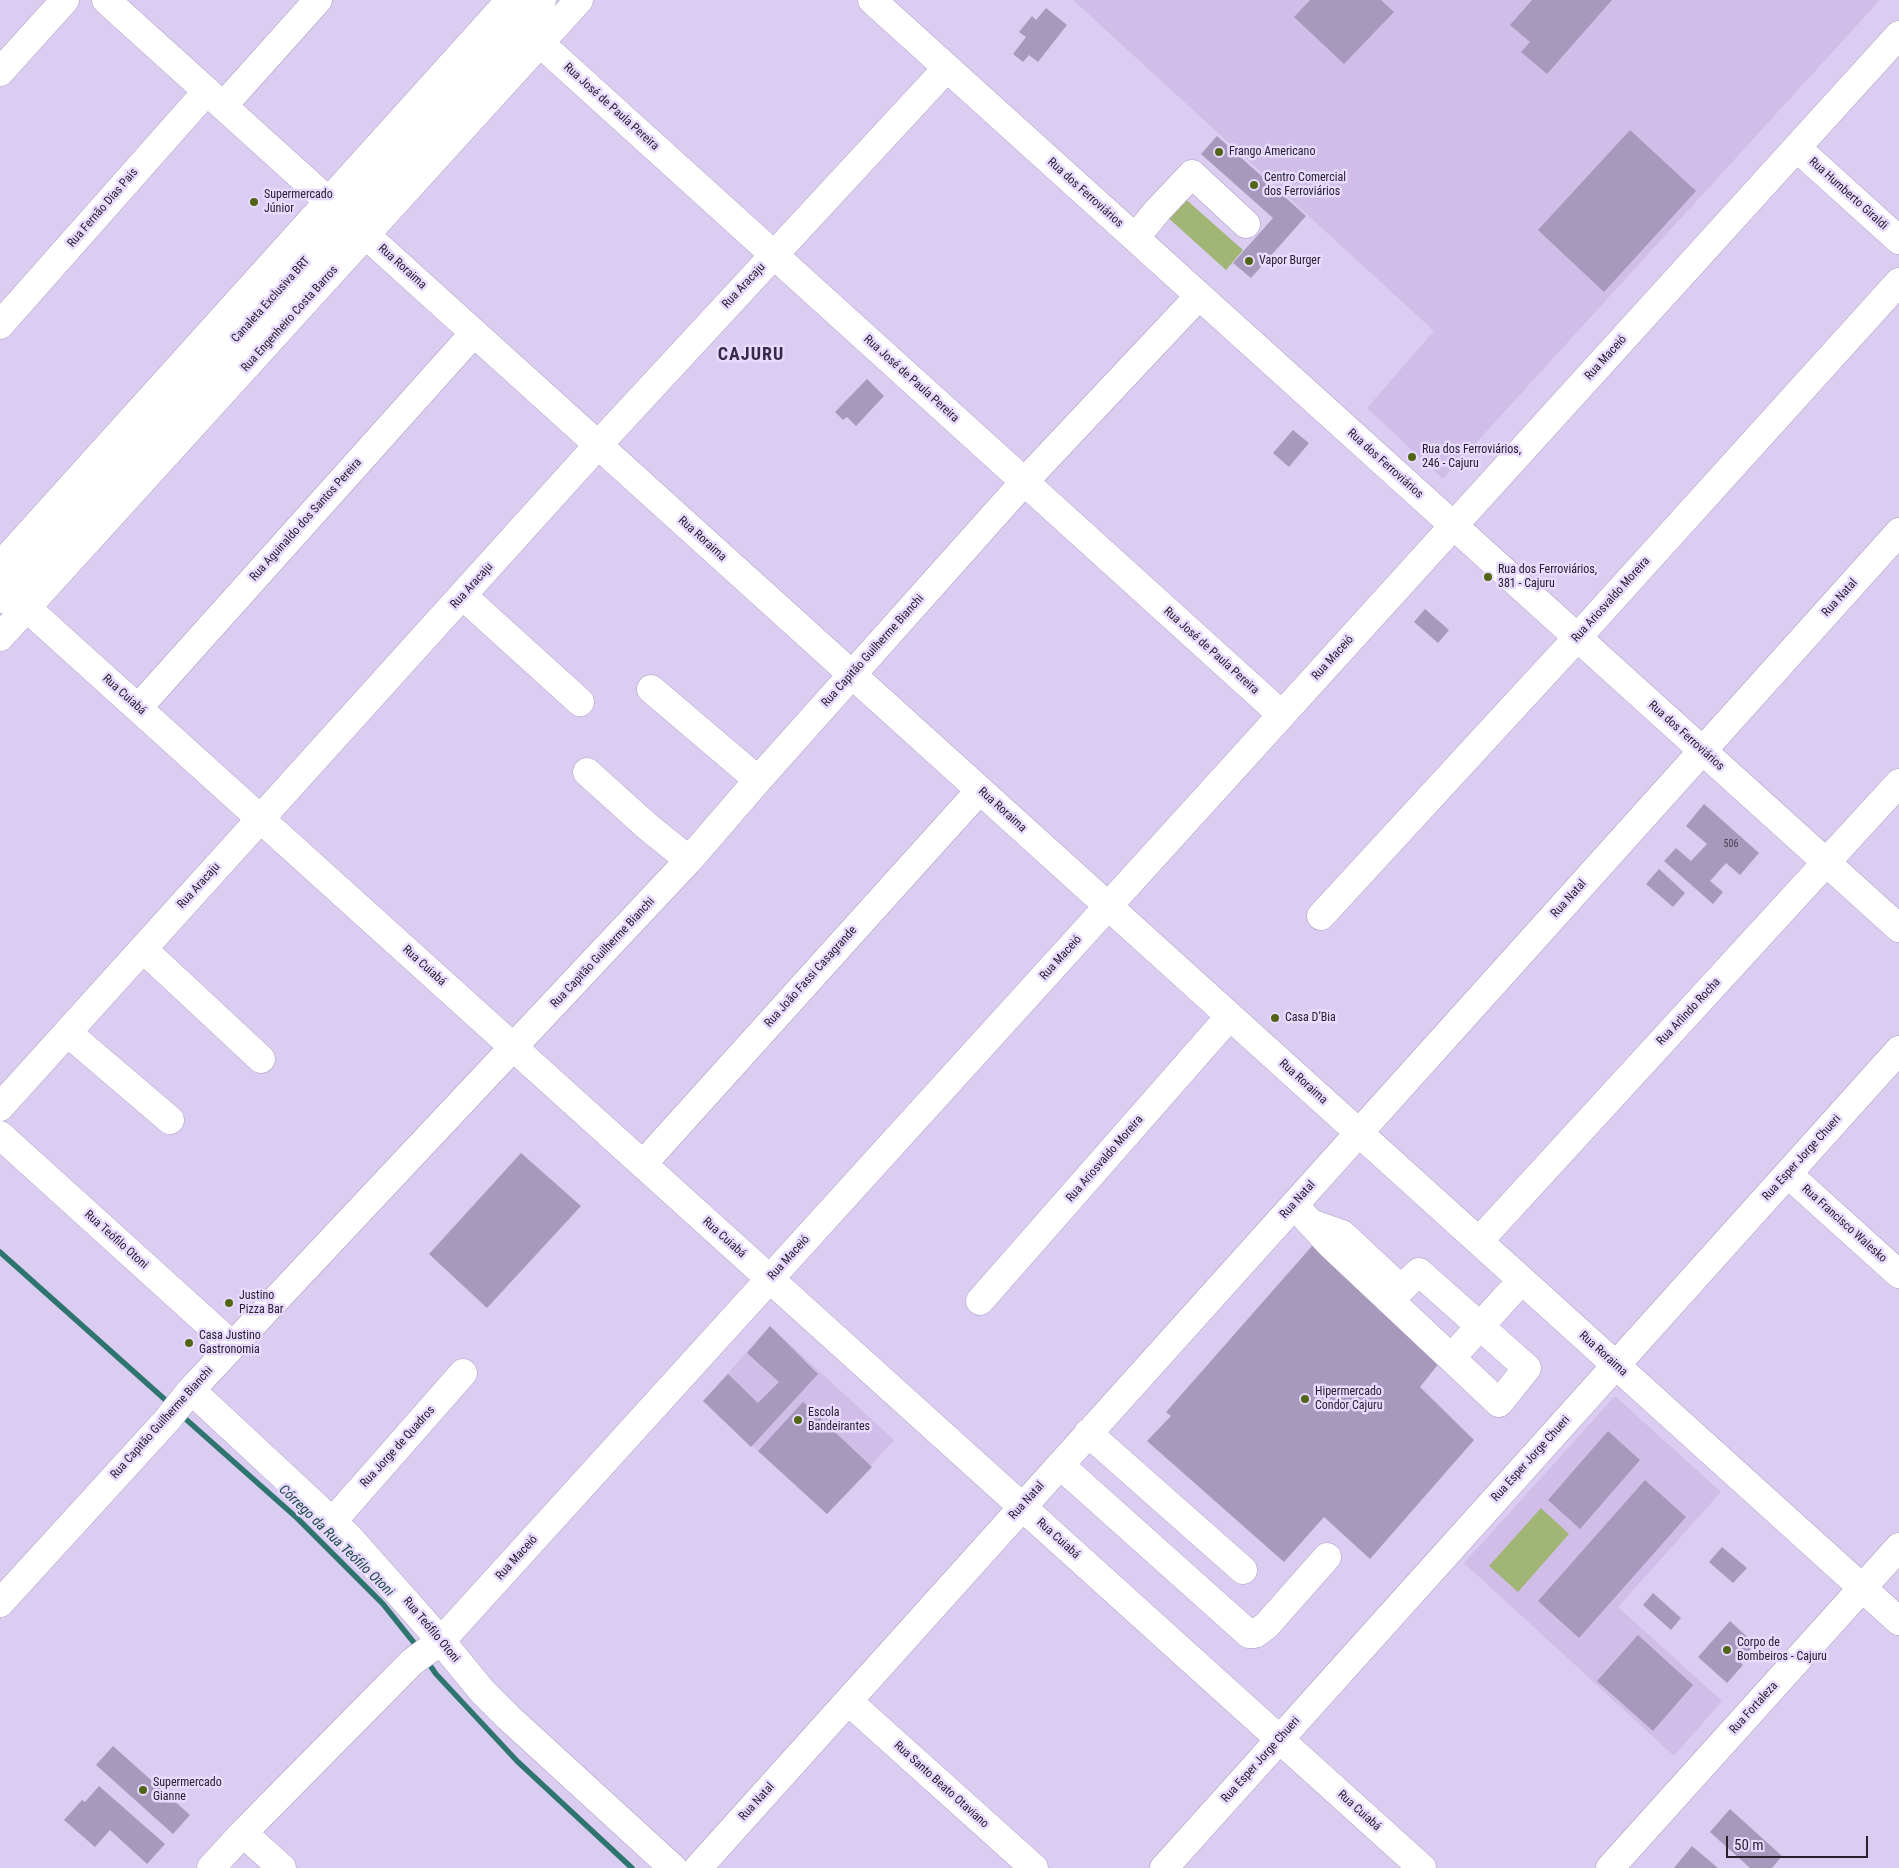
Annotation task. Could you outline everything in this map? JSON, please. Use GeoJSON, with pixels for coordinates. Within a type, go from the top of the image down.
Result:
{"type":"FeatureCollection","features":[{"type":"Feature","properties":{"kind":"street"},"geometry":{"type":"LineString","coordinates":[[0,72],[65,0]]}},
{"type":"Feature","properties":{"kind":"street","name":"Rua Fernão Dias Pais"},"geometry":{"type":"LineString","coordinates":[[0,325],[215,99],[318,0]]}},
{"type":"Feature","properties":{"kind":"street"},"geometry":{"type":"LineString","coordinates":[[0,566],[338,210],[510,0]]}},
{"type":"Feature","properties":{"kind":"street","name":"Canaleta Exclusiva BRT"},"geometry":{"type":"LineString","coordinates":[[0,600],[338,210],[542,0]]}},
{"type":"Feature","properties":{"kind":"street","name":"Rua Engenheiro Costa Barros"},"geometry":{"type":"LineString","coordinates":[[0,637],[579,0]]}},
{"type":"Feature","properties":{"kind":"street","name":"Rua dos Ferroviários"},"geometry":{"type":"LineString","coordinates":[[872,0],[1899,928]]}},
{"type":"Feature","properties":{"kind":"street","name":"Rua Roraima"},"geometry":{"type":"LineString","coordinates":[[116,3],[215,99],[1899,1621]]}},
{"type":"Feature","properties":{"kind":"street","name":"Rua Maceió"},"geometry":{"type":"LineString","coordinates":[[211,1868],[243,1833],[412,1662],[441,1641],[1899,35]]}},
{"type":"Feature","properties":{"kind":"street","name":"Rua José de Paula Pereira"},"geometry":{"type":"LineString","coordinates":[[540,43],[1282,715]]}},
{"type":"Feature","properties":{"kind":"street","name":"Rua Aracaju"},"geometry":{"type":"LineString","coordinates":[[0,1107],[598,445],[947,68]]}},
{"type":"Feature","properties":{"kind":"street","name":"Rua Humberto Giraldi"},"geometry":{"type":"LineString","coordinates":[[1797,148],[1899,240]]}},
{"type":"Feature","properties":{"kind":"street"},"geometry":{"type":"LineString","coordinates":[[1135,238],[1192,174],[1246,224]]}},
{"type":"Feature","properties":{"kind":"street","name":"Rua Ariosvaldo Moreira"},"geometry":{"type":"LineString","coordinates":[[1321,916],[1577,638],[1899,282]]}},
{"type":"Feature","properties":{"kind":"street","name":"Rua Capitão Guilherme Bianchi"},"geometry":{"type":"LineString","coordinates":[[0,1603],[232,1345],[514,1048],[689,860],[1024,482],[1199,296]]}},
{"type":"Feature","properties":{"kind":"street","name":"Rua Aguinaldo dos Santos Pereira"},"geometry":{"type":"LineString","coordinates":[[138,708],[474,333]]}},
{"type":"Feature","properties":{"kind":"street","name":"Rua Natal"},"geometry":{"type":"LineString","coordinates":[[698,1868],[1899,532]]}},
{"type":"Feature","properties":{"kind":"street"},"geometry":{"type":"LineString","coordinates":[[463,596],[580,702]]}},
{"type":"Feature","properties":{"kind":"street","name":"Rua Cuiabá"},"geometry":{"type":"LineString","coordinates":[[27,608],[1422,1868]]}},
{"type":"Feature","properties":{"kind":"street"},"geometry":{"type":"LineString","coordinates":[[651,689],[758,780]]}},
{"type":"Feature","properties":{"kind":"street"},"geometry":{"type":"LineString","coordinates":[[587,772],[648,827],[689,860]]}},
{"type":"Feature","properties":{"kind":"street","name":"Rua Arlindo Rocha"},"geometry":{"type":"LineString","coordinates":[[1479,1241],[1899,783]]}},
{"type":"Feature","properties":{"kind":"street","name":"Rua João Fassi Casagrande"},"geometry":{"type":"LineString","coordinates":[[643,1164],[980,790]]}},
{"type":"Feature","properties":{"kind":"street"},"geometry":{"type":"LineString","coordinates":[[143,949],[261,1059]]}},
{"type":"Feature","properties":{"kind":"street","name":"Rua Ariosvaldo Moreira"},"geometry":{"type":"LineString","coordinates":[[980,1301],[1230,1016]]}},
{"type":"Feature","properties":{"kind":"street"},"geometry":{"type":"LineString","coordinates":[[68,1033],[170,1120]]}},
{"type":"Feature","properties":{"kind":"street","name":"Rua Esper Jorge Chueri"},"geometry":{"type":"LineString","coordinates":[[1164,1868],[1899,1050]]}},
{"type":"Feature","properties":{"kind":"street","name":"Rua Teófilo Otoni"},"geometry":{"type":"LineString","coordinates":[[0,1135],[232,1345]]}},
{"type":"Feature","properties":{"kind":"street","name":"Rua Francisco Walesko"},"geometry":{"type":"LineString","coordinates":[[1788,1174],[1899,1274]]}},
{"type":"Feature","properties":{"kind":"street"},"geometry":{"type":"LineString","coordinates":[[1294,1205],[1330,1244],[1499,1403],[1527,1368],[1419,1272],[1401,1289],[1342,1234],[1313,1224]]}},
{"type":"Feature","properties":{"kind":"street"},"geometry":{"type":"LineString","coordinates":[[1451,1358],[1522,1280]]}},
{"type":"Feature","properties":{"kind":"street","name":"Rua Jorge de Quadros"},"geometry":{"type":"LineString","coordinates":[[333,1521],[463,1374]]}},
{"type":"Feature","properties":{"kind":"street","name":"Rua Teófilo Otoni"},"geometry":{"type":"LineString","coordinates":[[180,1403],[333,1521],[362,1550],[482,1691],[673,1868]]}},
{"type":"Feature","properties":{"kind":"street"},"geometry":{"type":"LineString","coordinates":[[1088,1433],[1243,1570]]}},
{"type":"Feature","properties":{"kind":"street"},"geometry":{"type":"LineString","coordinates":[[1060,1465],[1249,1634],[1255,1634],[1267,1625],[1327,1557]]}},
{"type":"Feature","properties":{"kind":"street","name":"Rua Fortaleza"},"geometry":{"type":"LineString","coordinates":[[1610,1868],[1899,1547]]}},
{"type":"Feature","properties":{"kind":"street","name":"Rua Santo Beato Otaviano"},"geometry":{"type":"LineString","coordinates":[[848,1701],[1034,1868]]}},
{"type":"Feature","properties":{"kind":"street"},"geometry":{"type":"LineString","coordinates":[[243,1833],[282,1868]]}},
{"type":"Feature","properties":{"kind":"shaded area"},"geometry":{"type":"Polygon","coordinates":[[[1073,0],[1880,0],[1443,479],[1367,408],[1434,331],[1073,0]]]}},
{"type":"Feature","properties":{"kind":"shaded area","name":"Escola Bandeirantes"},"geometry":{"type":"Polygon","coordinates":[[[770,1326],[894,1440],[827,1514],[703,1401],[770,1326]]]}},
{"type":"Feature","properties":{"kind":"shaded area"},"geometry":{"type":"Polygon","coordinates":[[[1615,1396],[1721,1492],[1618,1607],[1722,1701],[1674,1756],[1464,1563],[1615,1396]]]}},
{"type":"Feature","properties":{"kind":"green space"},"geometry":{"type":"Polygon","coordinates":[[[1182,196],[1243,250],[1226,270],[1165,215],[1182,196]]]}},
{"type":"Feature","properties":{"kind":"green space"},"geometry":{"type":"Polygon","coordinates":[[[1541,1508],[1569,1534],[1518,1592],[1489,1566],[1541,1508]]]}},
{"type":"Feature","properties":{"kind":"building"},"geometry":{"type":"Polygon","coordinates":[[[1310,0],[1381,0],[1394,12],[1344,64],[1294,17],[1310,0]]]}},
{"type":"Feature","properties":{"kind":"building"},"geometry":{"type":"Polygon","coordinates":[[[1532,0],[1612,0],[1547,74],[1521,52],[1530,42],[1510,25],[1532,0]]]}},
{"type":"Feature","properties":{"kind":"building"},"geometry":{"type":"Polygon","coordinates":[[[1046,8],[1067,25],[1038,62],[1029,55],[1023,62],[1013,54],[1026,37],[1019,32],[1032,16],[1036,20],[1046,8]]]}},
{"type":"Feature","properties":{"kind":"building"},"geometry":{"type":"Polygon","coordinates":[[[1630,130],[1696,191],[1604,292],[1538,230],[1630,130]]]}},
{"type":"Feature","properties":{"kind":"building","name":"Centro Comercial dos Ferroviários"},"geometry":{"type":"Polygon","coordinates":[[[1217,136],[1306,216],[1251,278],[1233,263],[1273,218],[1201,154],[1217,136]]]}},
{"type":"Feature","properties":{"kind":"building"},"geometry":{"type":"Polygon","coordinates":[[[867,379],[884,396],[856,426],[847,417],[843,420],[835,412],[867,379]]]}},
{"type":"Feature","properties":{"kind":"building"},"geometry":{"type":"Polygon","coordinates":[[[1293,430],[1309,443],[1289,467],[1273,453],[1293,430]]]}},
{"type":"Feature","properties":{"kind":"building"},"geometry":{"type":"Polygon","coordinates":[[[1425,609],[1449,630],[1438,643],[1414,622],[1425,609]]]}},
{"type":"Feature","properties":{"kind":"building"},"geometry":{"type":"Polygon","coordinates":[[[1704,804],[1759,853],[1740,875],[1726,863],[1710,881],[1723,892],[1713,904],[1664,861],[1676,848],[1691,861],[1707,844],[1686,826],[1704,804]]]}},
{"type":"Feature","properties":{"kind":"building"},"geometry":{"type":"Polygon","coordinates":[[[1659,869],[1685,893],[1673,907],[1646,884],[1659,869]]]}},
{"type":"Feature","properties":{"kind":"building"},"geometry":{"type":"Polygon","coordinates":[[[521,1153],[581,1206],[487,1308],[429,1254],[521,1153]]]}},
{"type":"Feature","properties":{"kind":"building","name":"Hipermercado Condor Cajuru"},"geometry":{"type":"Polygon","coordinates":[[[1312,1246],[1440,1362],[1420,1387],[1474,1440],[1370,1559],[1324,1517],[1284,1562],[1147,1441],[1171,1416],[1166,1412],[1312,1246]]]}},
{"type":"Feature","properties":{"kind":"building"},"geometry":{"type":"Polygon","coordinates":[[[770,1326],[818,1374],[751,1447],[703,1401],[728,1374],[758,1403],[779,1382],[747,1353],[770,1326]]]}},
{"type":"Feature","properties":{"kind":"building"},"geometry":{"type":"Polygon","coordinates":[[[803,1402],[872,1467],[827,1514],[758,1451],[803,1402]]]}},
{"type":"Feature","properties":{"kind":"building"},"geometry":{"type":"Polygon","coordinates":[[[1608,1431],[1640,1460],[1580,1529],[1548,1500],[1608,1431]]]}},
{"type":"Feature","properties":{"kind":"building"},"geometry":{"type":"Polygon","coordinates":[[[1645,1480],[1686,1517],[1579,1638],[1538,1601],[1645,1480]]]}},
{"type":"Feature","properties":{"kind":"building"},"geometry":{"type":"Polygon","coordinates":[[[1722,1547],[1747,1568],[1733,1583],[1709,1562],[1722,1547]]]}},
{"type":"Feature","properties":{"kind":"building"},"geometry":{"type":"Polygon","coordinates":[[[1653,1593],[1681,1618],[1671,1630],[1643,1605],[1653,1593]]]}},
{"type":"Feature","properties":{"kind":"building","name":"Corpo de Bombeiros - Cajuru"},"geometry":{"type":"Polygon","coordinates":[[[1730,1621],[1755,1644],[1740,1662],[1743,1665],[1727,1683],[1698,1657],[1730,1621]]]}},
{"type":"Feature","properties":{"kind":"building"},"geometry":{"type":"Polygon","coordinates":[[[1638,1635],[1693,1685],[1653,1731],[1597,1681],[1638,1635]]]}},
{"type":"Feature","properties":{"kind":"building","name":"Supermercado Gianne"},"geometry":{"type":"Polygon","coordinates":[[[113,1746],[190,1815],[173,1834],[96,1765],[113,1746]]]}},
{"type":"Feature","properties":{"kind":"building"},"geometry":{"type":"Polygon","coordinates":[[[99,1786],[165,1844],[147,1864],[110,1830],[95,1847],[64,1820],[82,1800],[85,1802],[99,1786]]]}},
{"type":"Feature","properties":{"kind":"building"},"geometry":{"type":"Polygon","coordinates":[[[1730,1809],[1782,1856],[1772,1868],[1750,1868],[1710,1832],[1730,1809]]]}},
{"type":"Feature","properties":{"kind":"building"},"geometry":{"type":"Polygon","coordinates":[[[1692,1846],[1718,1868],[1674,1868],[1692,1846]]]}},
{"type":"Feature","properties":{"kind":"waterway","name":"Córrego da Rua Teófilo Otoni"},"geometry":{"type":"LineString","coordinates":[[0,1252],[170,1404]]}},
{"type":"Feature","properties":{"kind":"waterway","name":"Córrego da Rua Teófilo Otoni"},"geometry":{"type":"LineString","coordinates":[[180,1414],[297,1518],[383,1604],[419,1649]]}},
{"type":"Feature","properties":{"kind":"waterway","name":"Córrego da Rua Teófilo Otoni"},"geometry":{"type":"LineString","coordinates":[[427,1661],[436,1674],[517,1761],[632,1868]]}},
{"type":"Feature","properties":{"kind":"place","name":"Frango Americano"},"geometry":{"type":"Point","coordinates":[1219,152]}},
{"type":"Feature","properties":{"kind":"place","name":"Centro Comercial dos Ferroviários"},"geometry":{"type":"Point","coordinates":[1254,185]}},
{"type":"Feature","properties":{"kind":"place","name":"Supermercado Júnior"},"geometry":{"type":"Point","coordinates":[254,202]}},
{"type":"Feature","properties":{"kind":"place","name":"Vapor Burger"},"geometry":{"type":"Point","coordinates":[1249,261]}},
{"type":"Feature","properties":{"kind":"place","name":"Rua dos Ferroviários, 246 - Cajuru"},"geometry":{"type":"Point","coordinates":[1412,457]}},
{"type":"Feature","properties":{"kind":"place","name":"Rua dos Ferroviários, 381 - Cajuru"},"geometry":{"type":"Point","coordinates":[1488,577]}},
{"type":"Feature","properties":{"kind":"place","name":"Casa D’Bia"},"geometry":{"type":"Point","coordinates":[1275,1018]}},
{"type":"Feature","properties":{"kind":"place","name":"Justino Pizza Bar"},"geometry":{"type":"Point","coordinates":[229,1303]}},
{"type":"Feature","properties":{"kind":"place","name":"Casa Justino Gastronomia"},"geometry":{"type":"Point","coordinates":[189,1343]}},
{"type":"Feature","properties":{"kind":"place","name":"Hipermercado Condor Cajuru"},"geometry":{"type":"Point","coordinates":[1305,1399]}},
{"type":"Feature","properties":{"kind":"place","name":"Escola Bandeirantes"},"geometry":{"type":"Point","coordinates":[798,1420]}},
{"type":"Feature","properties":{"kind":"place","name":"Corpo de Bombeiros - Cajuru"},"geometry":{"type":"Point","coordinates":[1727,1650]}},
{"type":"Feature","properties":{"kind":"place","name":"Supermercado Gianne"},"geometry":{"type":"Point","coordinates":[143,1790]}},
{"type":"Feature","properties":{"kind":"district","name":"CAJURU"},"geometry":{"type":"Point","coordinates":[751,355]}}]}
